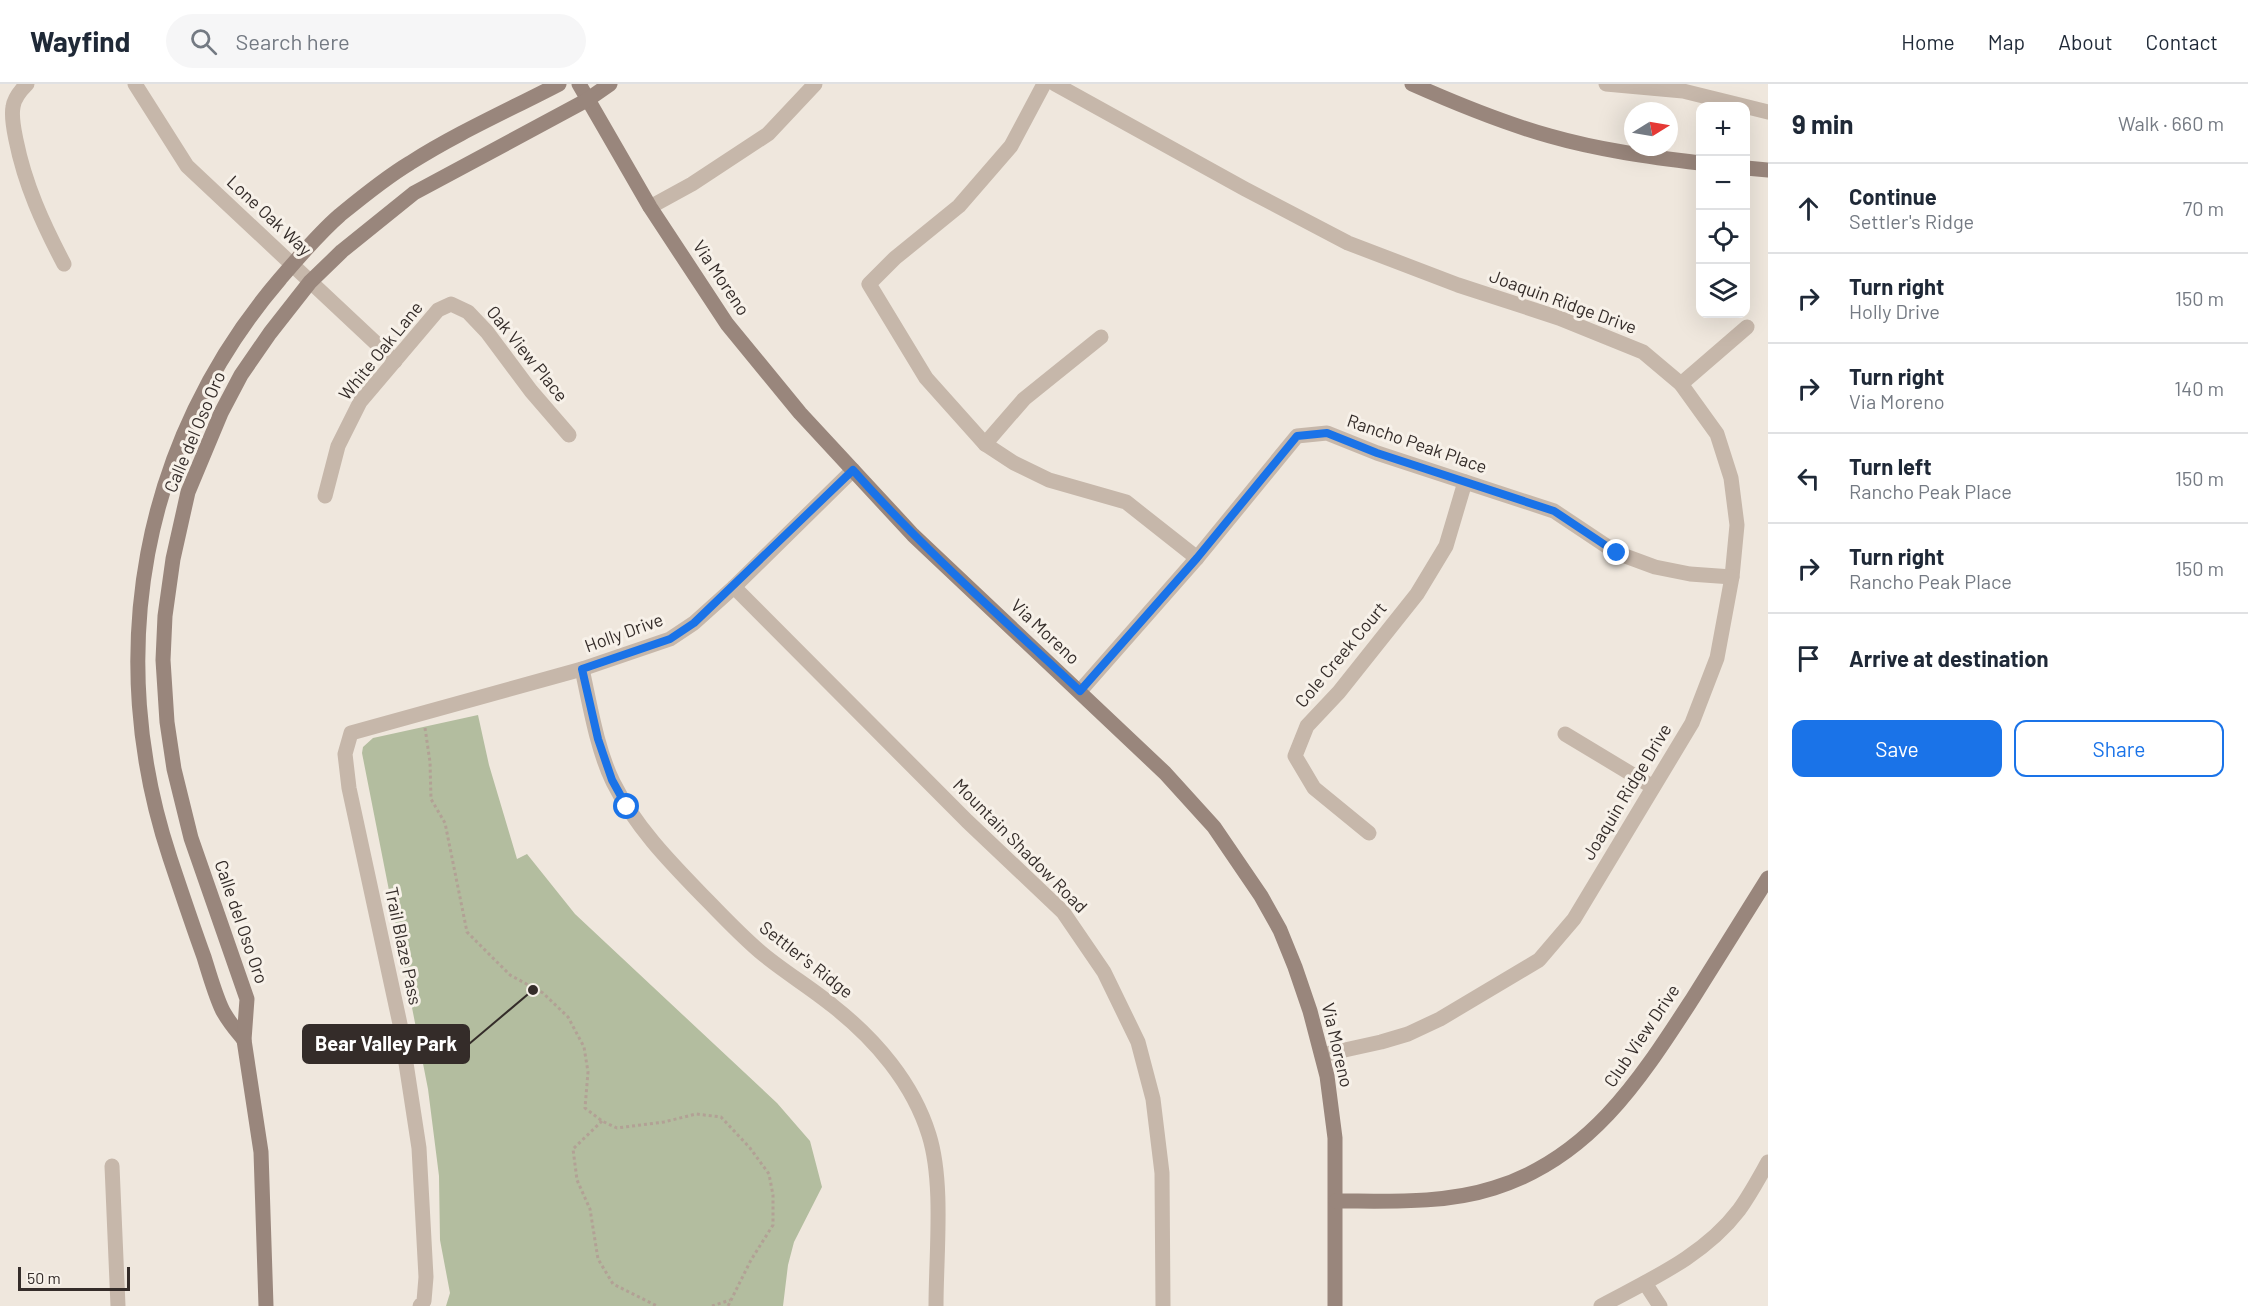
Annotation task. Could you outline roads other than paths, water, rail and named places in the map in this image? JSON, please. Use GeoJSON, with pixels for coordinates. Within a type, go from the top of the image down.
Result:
{"type":"FeatureCollection","features":[{"type":"Feature","properties":{"kind":"main road","name":"Calle del Oso Oro"},"geometry":{"type":"LineString","coordinates":[[244,1040],[221,1009],[158,821],[145,758],[139,713],[138,622],[142,580],[156,513],[185,430],[207,385],[232,342],[261,301],[292,265],[338,217],[408,164],[559,84]]}},
{"type":"Feature","properties":{"kind":"main road","name":"Via Moreno"},"geometry":{"type":"LineString","coordinates":[[579,84],[650,207],[727,324],[800,413],[928,549],[1165,773],[1214,827],[1261,896],[1280,930],[1295,967],[1322,1055],[1335,1138],[1335,1306]]}},
{"type":"Feature","properties":{"kind":"main road","name":"Calle del Oso Oro"},"geometry":{"type":"LineString","coordinates":[[266,1306],[261,1152],[244,1040],[247,999],[191,838],[174,769],[167,722],[163,660],[169,585],[188,492],[221,413],[241,375],[310,282],[342,251],[414,193],[587,100],[610,84]]}},
{"type":"Feature","properties":{"kind":"main road"},"geometry":{"type":"LineString","coordinates":[[1412,84],[1467,109],[1551,137],[1640,156],[1696,162]]}},
{"type":"Feature","properties":{"kind":"main road"},"geometry":{"type":"LineString","coordinates":[[1750,168],[1768,170]]}},
{"type":"Feature","properties":{"kind":"main road"},"geometry":{"type":"LineString","coordinates":[[142,580],[169,585]]}},
{"type":"Feature","properties":{"kind":"main road","name":"Club View Drive"},"geometry":{"type":"LineString","coordinates":[[1336,1201],[1446,1199],[1475,1193],[1524,1177],[1568,1151],[1616,1107],[1644,1073],[1768,879]]}},
{"type":"Feature","properties":{"kind":"street"},"geometry":{"type":"LineString","coordinates":[[27,84],[19,92],[13,107],[14,127],[20,155],[41,219],[64,264]]}},
{"type":"Feature","properties":{"kind":"street","name":"Lone Oak Way"},"geometry":{"type":"LineString","coordinates":[[135,84],[187,166],[395,361]]}},
{"type":"Feature","properties":{"kind":"street"},"geometry":{"type":"LineString","coordinates":[[650,207],[692,184],[768,134],[815,84]]}},
{"type":"Feature","properties":{"kind":"street"},"geometry":{"type":"LineString","coordinates":[[1044,84],[1011,146],[959,206],[895,258],[869,284],[926,378],[985,444],[1014,463],[1049,480],[1126,502],[1197,558]]}},
{"type":"Feature","properties":{"kind":"street","name":"Joaquin Ridge Drive"},"geometry":{"type":"LineString","coordinates":[[1055,84],[1348,243],[1458,285],[1559,318],[1643,352],[1681,384],[1717,434],[1731,478],[1737,525],[1732,577],[1718,658],[1692,723],[1574,920],[1539,960],[1440,1019],[1408,1034],[1322,1055]]}},
{"type":"Feature","properties":{"kind":"street"},"geometry":{"type":"LineString","coordinates":[[1606,84],[1683,91],[1711,91],[1768,112]]}},
{"type":"Feature","properties":{"kind":"street","name":"White Oak Lane"},"geometry":{"type":"LineString","coordinates":[[325,496],[338,446],[360,402],[438,310],[451,304]]}},
{"type":"Feature","properties":{"kind":"street","name":"Oak View Place"},"geometry":{"type":"LineString","coordinates":[[451,304],[468,312],[488,332],[531,391],[569,435]]}},
{"type":"Feature","properties":{"kind":"street"},"geometry":{"type":"LineString","coordinates":[[1681,384],[1747,327]]}},
{"type":"Feature","properties":{"kind":"street"},"geometry":{"type":"LineString","coordinates":[[985,444],[1023,399],[1101,337]]}},
{"type":"Feature","properties":{"kind":"street","name":"Rancho Peak Place"},"geometry":{"type":"LineString","coordinates":[[1080,691],[1197,558],[1297,436],[1327,433],[1377,453],[1554,511],[1617,553],[1655,567],[1690,574],[1732,577]]}},
{"type":"Feature","properties":{"kind":"street","name":"Holly Drive"},"geometry":{"type":"LineString","coordinates":[[351,733],[582,669],[670,639],[694,623],[734,587],[853,470]]}},
{"type":"Feature","properties":{"kind":"street","name":"Cole Creek Court"},"geometry":{"type":"LineString","coordinates":[[1369,833],[1314,788],[1295,756],[1307,726],[1339,692],[1417,594],[1446,546],[1465,482]]}},
{"type":"Feature","properties":{"kind":"street","name":"Mountain Shadow Road"},"geometry":{"type":"LineString","coordinates":[[734,587],[967,821],[1063,912],[1104,972],[1138,1042],[1153,1099],[1162,1173],[1163,1306]]}},
{"type":"Feature","properties":{"kind":"street","name":"Settler's Ridge"},"geometry":{"type":"LineString","coordinates":[[582,669],[598,739],[612,780],[627,807],[654,845],[764,955],[834,1006],[866,1035],[904,1080],[922,1117],[934,1155],[937,1204],[936,1306]]}},
{"type":"Feature","properties":{"kind":"street","name":"Trail Blaze Pass"},"geometry":{"type":"LineString","coordinates":[[351,733],[345,754],[350,788],[400,1024],[419,1148],[426,1277],[424,1301],[420,1306]]}},
{"type":"Feature","properties":{"kind":"street"},"geometry":{"type":"LineString","coordinates":[[1565,734],[1653,787]]}},
{"type":"Feature","properties":{"kind":"street"},"geometry":{"type":"LineString","coordinates":[[1601,1306],[1677,1266],[1711,1241],[1740,1209],[1768,1162]]}},
{"type":"Feature","properties":{"kind":"street"},"geometry":{"type":"LineString","coordinates":[[112,1166],[118,1306]]}},
{"type":"Feature","properties":{"kind":"street"},"geometry":{"type":"LineString","coordinates":[[1645,1283],[1660,1306]]}},
{"type":"Feature","properties":{"kind":"place","name":"Bear Valley Park"},"geometry":{"type":"Point","coordinates":[533,990]}}]}
